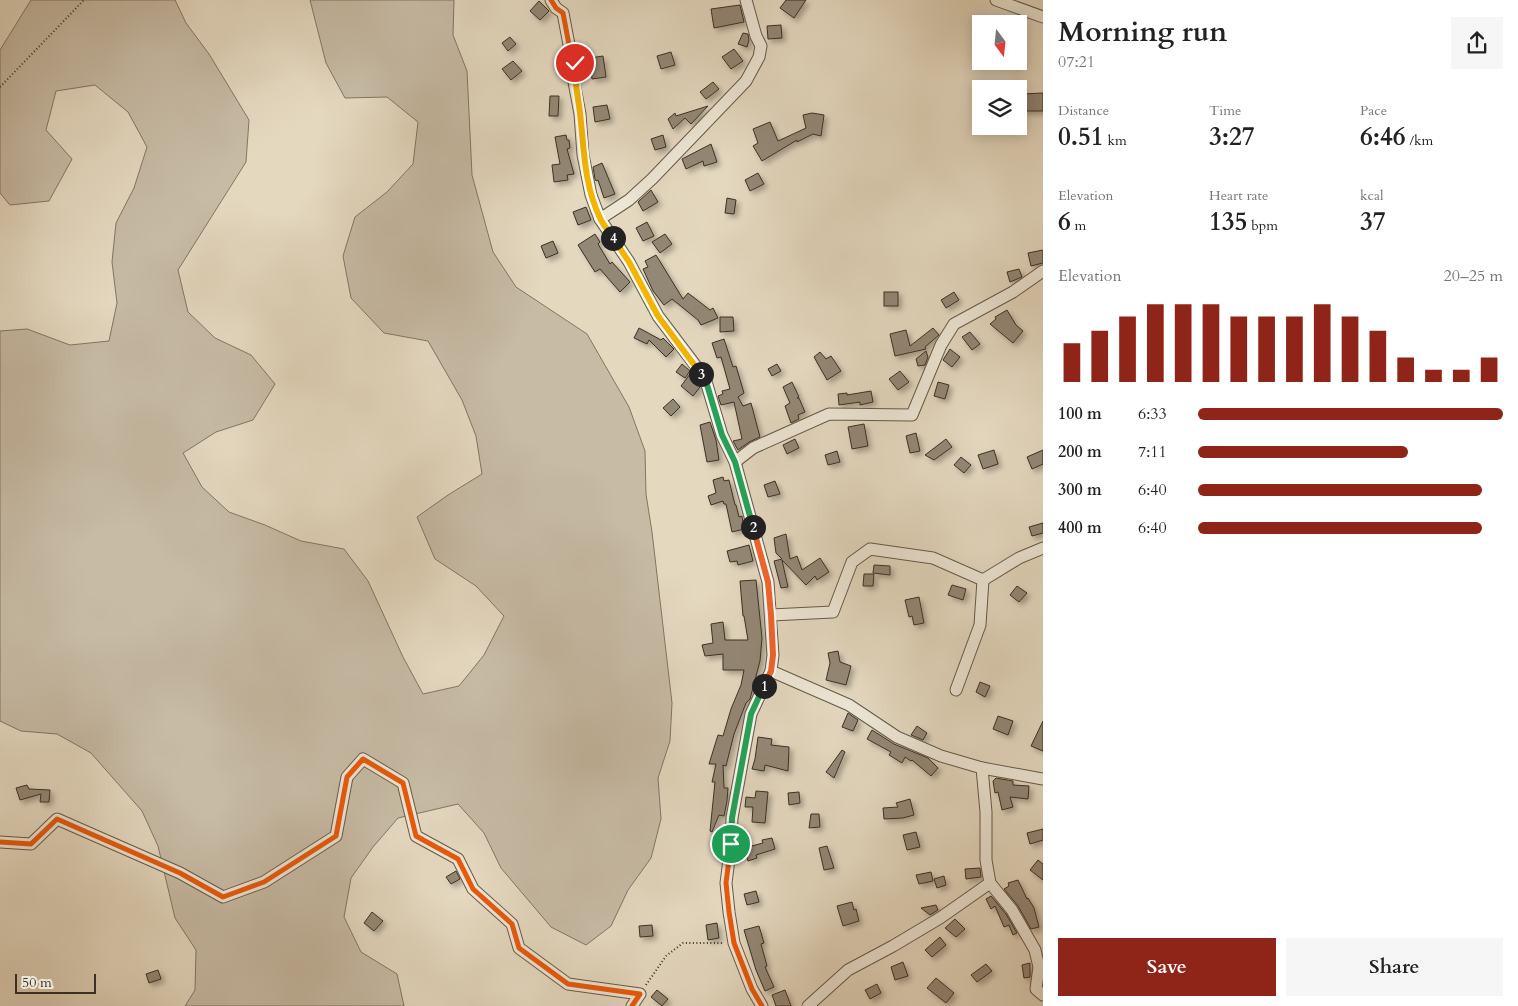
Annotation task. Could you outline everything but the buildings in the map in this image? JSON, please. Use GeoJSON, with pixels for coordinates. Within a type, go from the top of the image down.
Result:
{"type":"FeatureCollection","features":[{"type":"Feature","properties":{"kind":"street"},"geometry":{"type":"LineString","coordinates":[[551,0],[556,8],[563,13],[570,50],[575,63],[574,82],[580,114],[580,131],[587,177],[600,219],[629,262],[658,316],[705,378],[722,435],[735,462],[768,582],[773,655],[771,671],[751,714],[732,818],[726,883],[734,943],[752,988],[762,1006]]}},
{"type":"Feature","properties":{"kind":"street"},"geometry":{"type":"LineString","coordinates":[[600,219],[629,200],[652,179],[746,81],[758,58],[761,46],[756,36],[746,0]]}},
{"type":"Feature","properties":{"kind":"street"},"geometry":{"type":"LineString","coordinates":[[996,0],[1043,17]]}},
{"type":"Feature","properties":{"kind":"street"},"geometry":{"type":"LineString","coordinates":[[735,462],[753,448],[829,414],[912,416],[941,345],[954,324],[1014,292],[1043,272]]}},
{"type":"Feature","properties":{"kind":"street"},"geometry":{"type":"LineString","coordinates":[[983,580],[1019,558],[1043,548]]}},
{"type":"Feature","properties":{"kind":"street"},"geometry":{"type":"LineString","coordinates":[[771,615],[833,612],[852,562],[870,549],[933,558],[983,580]]}},
{"type":"Feature","properties":{"kind":"street"},"geometry":{"type":"LineString","coordinates":[[956,690],[980,625],[983,580]]}},
{"type":"Feature","properties":{"kind":"street"},"geometry":{"type":"LineString","coordinates":[[771,671],[849,705],[897,737],[941,756],[982,768],[1043,778]]}},
{"type":"Feature","properties":{"kind":"street"},"geometry":{"type":"LineString","coordinates":[[0,842],[31,844],[57,819],[180,873],[223,897],[264,882],[336,836],[347,777],[363,759],[403,783],[416,836],[458,859],[473,889],[512,924],[519,948],[568,984],[640,994],[632,1006]]}},
{"type":"Feature","properties":{"kind":"street"},"geometry":{"type":"LineString","coordinates":[[982,768],[986,812],[986,860],[990,883],[1012,910],[1035,950],[1039,967],[1036,990],[1043,995]]}},
{"type":"Feature","properties":{"kind":"street"},"geometry":{"type":"LineString","coordinates":[[808,1006],[848,970],[940,918],[990,883]]}},
{"type":"Feature","properties":{"kind":"path"},"geometry":{"type":"LineString","coordinates":[[0,87],[84,0]]}},
{"type":"Feature","properties":{"kind":"path"},"geometry":{"type":"LineString","coordinates":[[640,994],[666,956],[683,943],[734,943]]}},
{"type":"Feature","properties":{"kind":"shaded area"},"geometry":{"type":"Polygon","coordinates":[[[31,0],[175,0],[186,23],[209,54],[249,120],[246,162],[178,270],[188,312],[215,338],[251,355],[275,384],[253,420],[216,432],[183,453],[202,487],[229,512],[301,541],[344,549],[368,581],[403,657],[423,694],[459,686],[484,655],[504,616],[476,586],[435,559],[417,517],[482,474],[476,436],[462,400],[428,341],[384,333],[351,298],[343,256],[355,217],[387,192],[413,164],[418,122],[387,97],[345,98],[326,63],[310,0],[454,0],[453,35],[467,71],[472,175],[493,252],[516,287],[587,334],[629,407],[645,451],[646,494],[672,703],[670,741],[658,778],[661,819],[651,858],[628,890],[611,926],[586,945],[551,927],[501,868],[484,833],[458,804],[398,818],[373,847],[351,878],[344,917],[361,952],[397,974],[404,1006],[185,1006],[195,990],[196,950],[175,918],[158,846],[142,811],[91,753],[57,734],[21,731],[0,721],[0,331],[27,329],[70,345],[109,341],[117,303],[112,262],[116,223],[134,188],[147,147],[128,112],[95,85],[56,91],[46,130],[72,159],[49,201],[10,205],[0,193],[0,50],[31,0]]]}},
{"type":"Feature","properties":{"kind":"cycle path"},"geometry":{"type":"LineString","coordinates":[[551,0],[556,8],[563,13],[570,50],[575,63],[574,82],[580,114],[583,155],[591,195],[600,219],[629,262],[658,316],[705,378],[722,435],[735,462],[768,582],[773,655],[771,671],[751,714],[732,818],[726,883],[734,943],[752,989],[762,1006]]}},
{"type":"Feature","properties":{"kind":"cycle path"},"geometry":{"type":"LineString","coordinates":[[0,842],[31,844],[57,819],[180,873],[223,897],[264,882],[336,836],[347,777],[363,759],[403,783],[416,836],[458,859],[473,889],[512,924],[519,948],[568,984],[640,994],[632,1006]]}},
{"type":"Feature","properties":{"kind":"route"},"geometry":{"type":"LineString","coordinates":[[575,63],[574,82],[580,114],[583,155],[591,195],[600,219],[629,262],[658,316],[705,378],[722,435],[735,462],[768,582],[773,655],[771,671],[751,714],[732,818],[731,844]]}}]}
